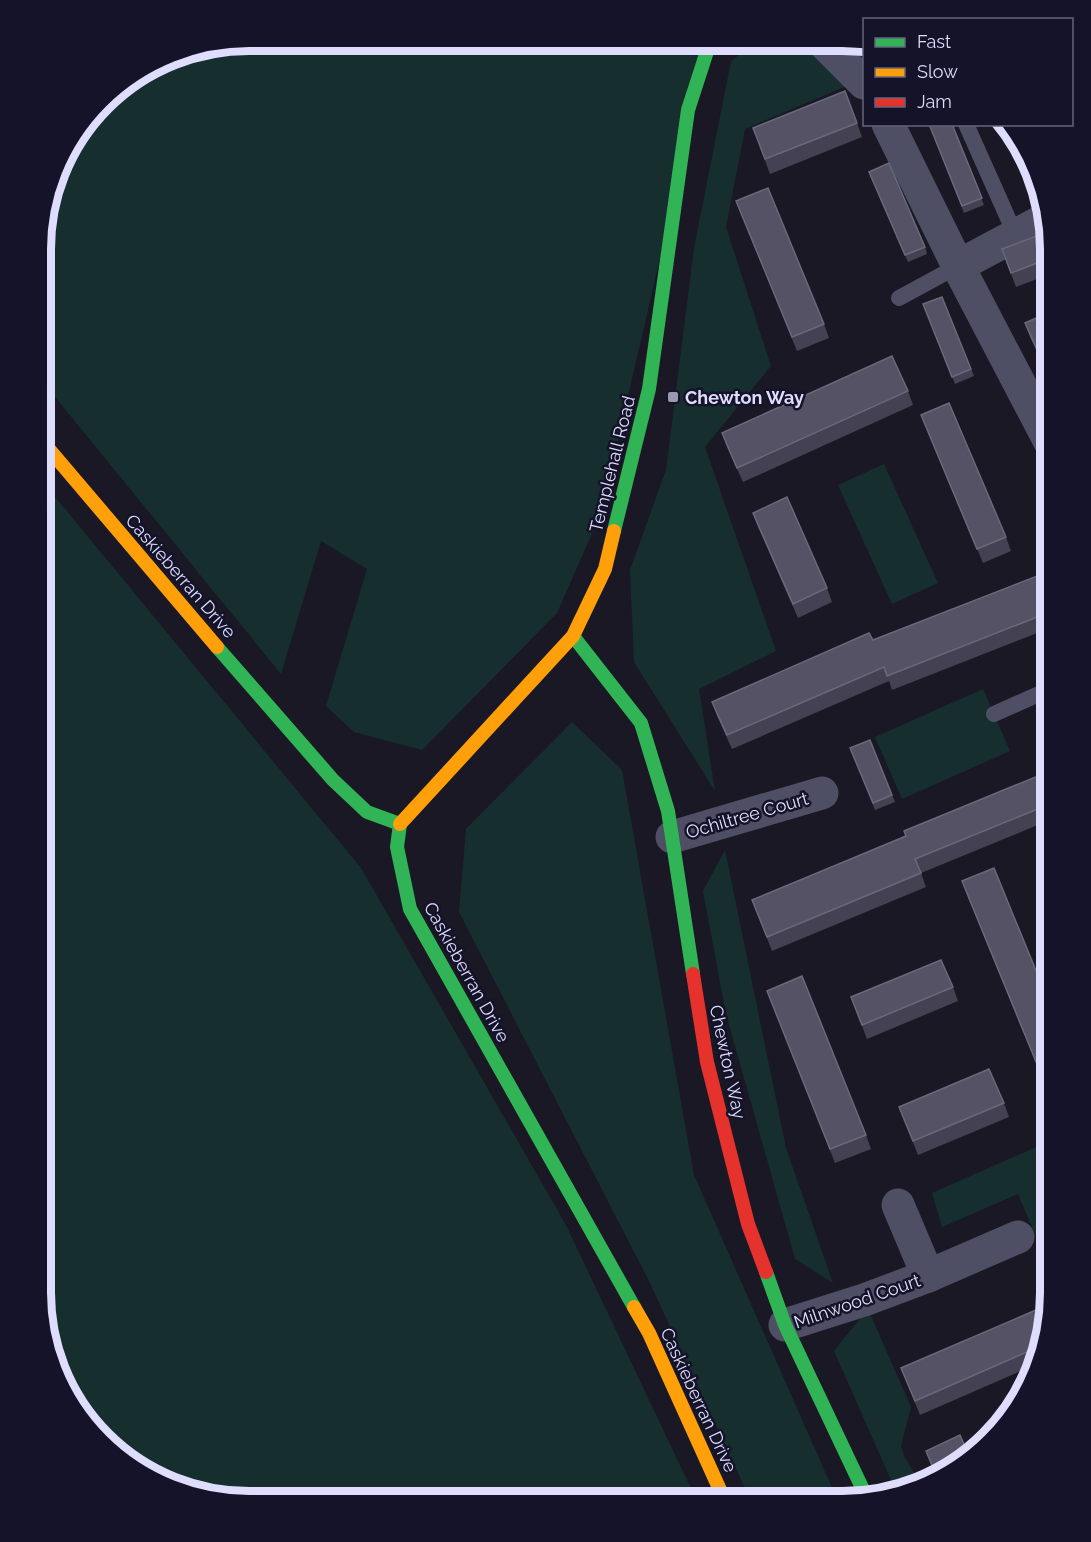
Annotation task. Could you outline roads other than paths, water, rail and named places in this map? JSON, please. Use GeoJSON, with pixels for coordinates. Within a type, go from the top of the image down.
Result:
{"type":"FeatureCollection","features":[{"type":"Feature","properties":{"kind":"street","name":"Templehall Road"},"geometry":{"type":"LineString","coordinates":[[400,824],[573,636],[605,569],[649,389],[688,110],[707,51]]}},
{"type":"Feature","properties":{"kind":"street"},"geometry":{"type":"LineString","coordinates":[[832,51],[863,82]]}},
{"type":"Feature","properties":{"kind":"street"},"geometry":{"type":"LineString","coordinates":[[889,126],[958,266],[1040,423]]}},
{"type":"Feature","properties":{"kind":"street"},"geometry":{"type":"LineString","coordinates":[[958,266],[1038,223]]}},
{"type":"Feature","properties":{"kind":"street","name":"Caskieberran Drive"},"geometry":{"type":"LineString","coordinates":[[51,452],[333,780],[367,812],[400,824],[397,847],[410,909],[649,1334],[720,1491]]}},
{"type":"Feature","properties":{"kind":"street","name":"Chewton Way"},"geometry":{"type":"LineString","coordinates":[[573,636],[641,723],[668,811],[707,1062],[748,1224],[785,1325],[863,1489]]}},
{"type":"Feature","properties":{"kind":"street","name":"Ochiltree Court"},"geometry":{"type":"LineString","coordinates":[[672,837],[822,793]]}},
{"type":"Feature","properties":{"kind":"street","name":"Milnwood Court"},"geometry":{"type":"LineString","coordinates":[[898,1205],[928,1276]]}},
{"type":"Feature","properties":{"kind":"street","name":"Milnwood Court"},"geometry":{"type":"LineString","coordinates":[[785,1325],[864,1300],[928,1276],[1018,1237]]}},
{"type":"Feature","properties":{"kind":"lane"},"geometry":{"type":"LineString","coordinates":[[967,126],[1015,234]]}},
{"type":"Feature","properties":{"kind":"lane"},"geometry":{"type":"LineString","coordinates":[[899,298],[958,266]]}},
{"type":"Feature","properties":{"kind":"lane"},"geometry":{"type":"LineString","coordinates":[[994,714],[1040,693]]}},
{"type":"Feature","properties":{"kind":"place","name":"Chewton Way"},"geometry":{"type":"Point","coordinates":[673,397]}}]}
